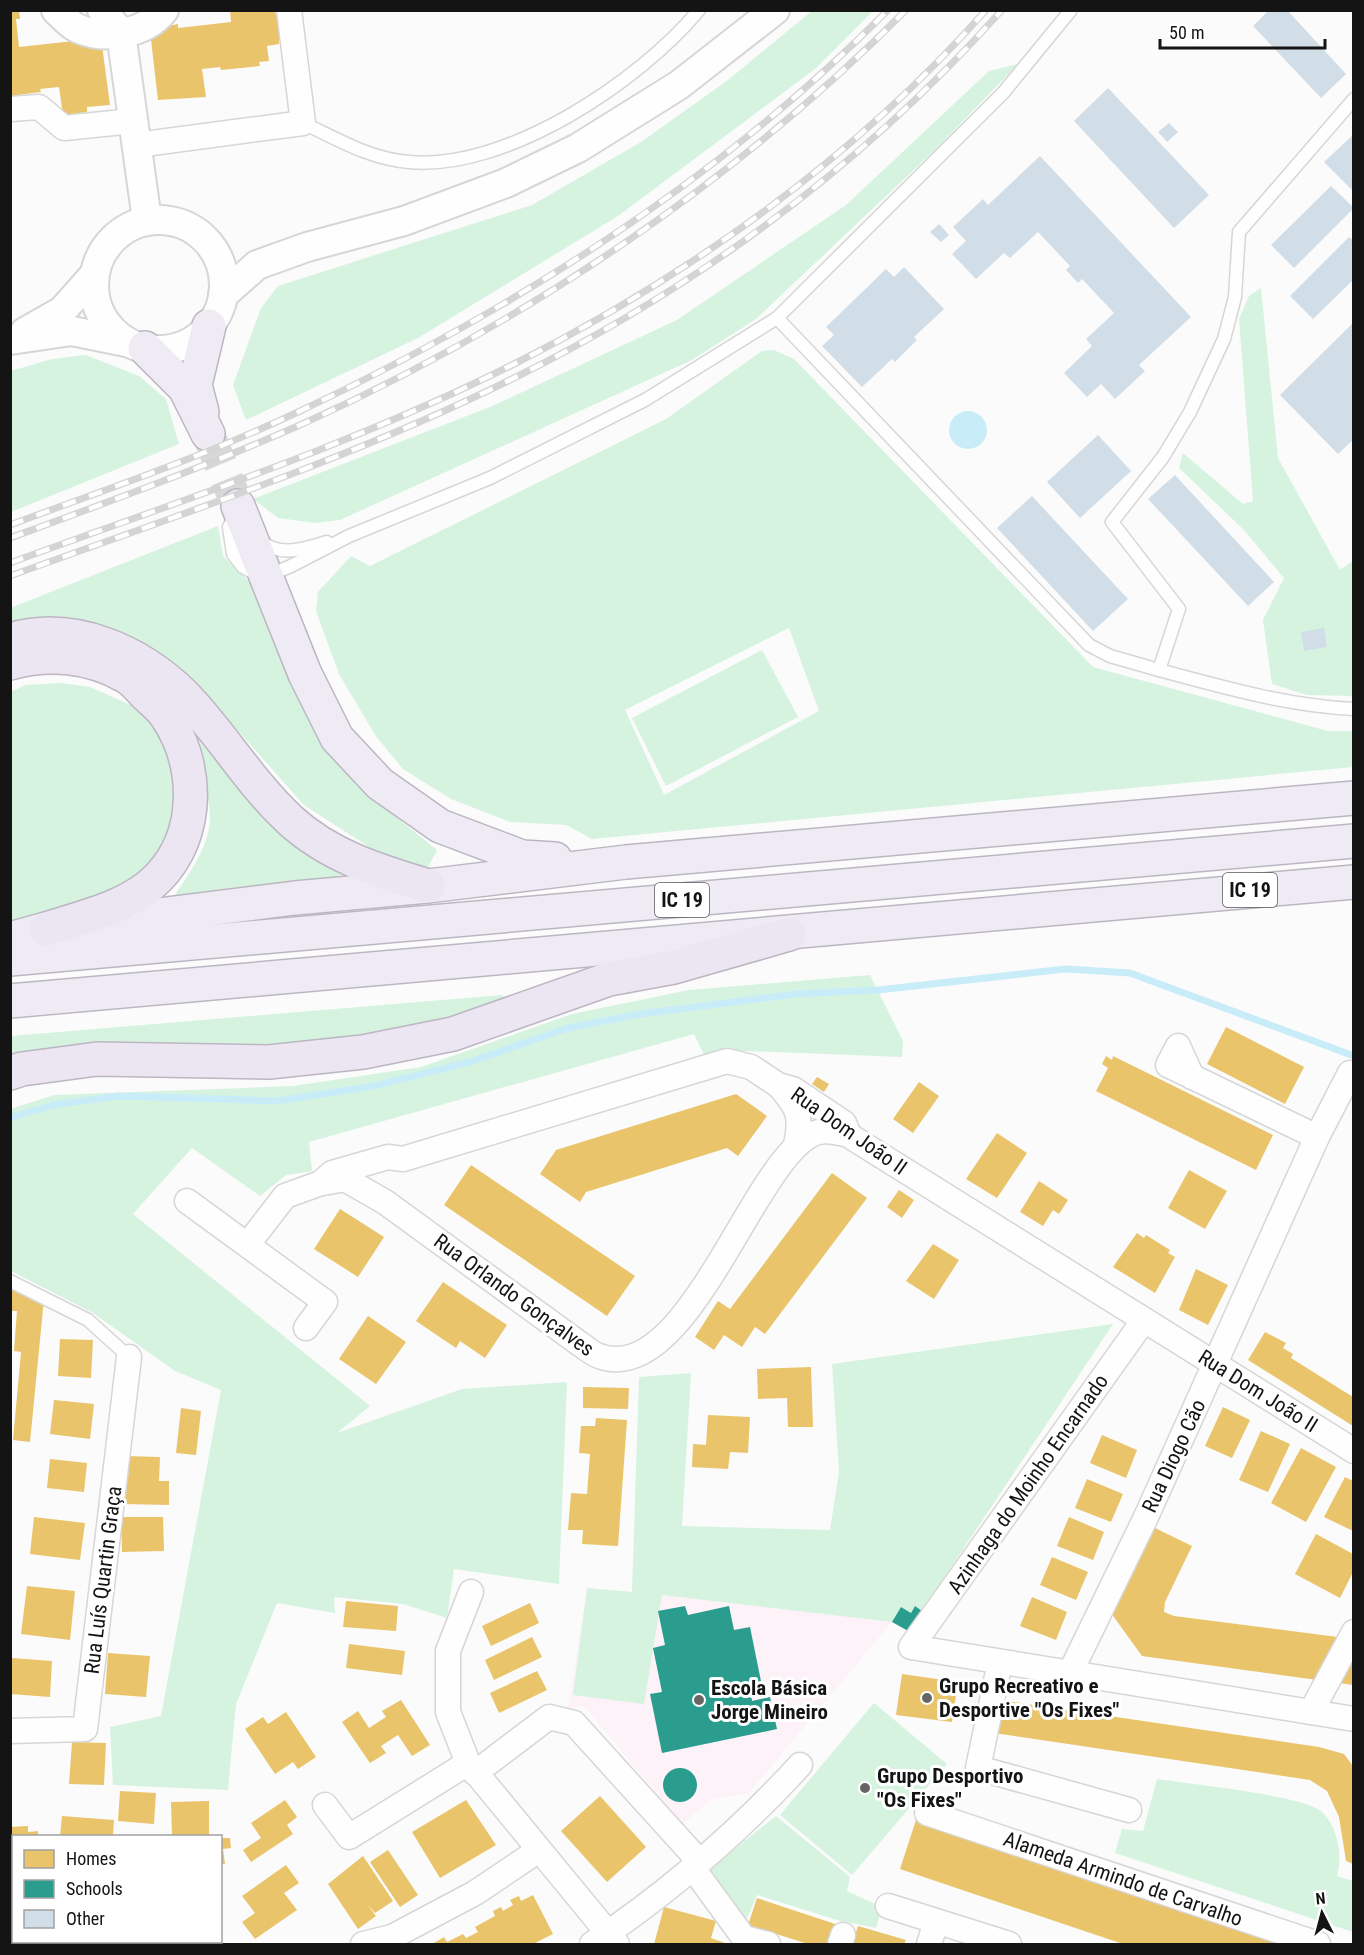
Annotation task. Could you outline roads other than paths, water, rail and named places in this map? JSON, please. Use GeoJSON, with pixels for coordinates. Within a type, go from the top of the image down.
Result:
{"type":"FeatureCollection","features":[{"type":"Feature","properties":{"kind":"highway"},"geometry":{"type":"LineString","coordinates":[[140,346],[185,388],[207,431],[195,385],[209,326]]}},
{"type":"Feature","properties":{"kind":"highway"},"geometry":{"type":"LineString","coordinates":[[242,515],[279,571],[279,606],[305,674],[337,738],[380,784],[440,826],[522,857],[626,862]]}},
{"type":"Feature","properties":{"kind":"highway"},"geometry":{"type":"LineString","coordinates":[[10,640],[30,634],[67,634],[111,645],[144,663],[183,695],[255,783],[291,821],[337,854],[374,869],[428,886]]}},
{"type":"Feature","properties":{"kind":"highway"},"geometry":{"type":"LineString","coordinates":[[10,663],[31,657],[81,658],[127,676],[164,713],[185,757],[193,799],[182,843],[158,879],[123,903],[10,939]]}},
{"type":"Feature","properties":{"kind":"highway"},"geometry":{"type":"LineString","coordinates":[[46,929],[295,898],[428,886],[626,862],[1353,798]]}},
{"type":"Feature","properties":{"kind":"highway","name":"IC 19"},"geometry":{"type":"LineString","coordinates":[[10,959],[1353,841]]}},
{"type":"Feature","properties":{"kind":"highway","name":"IC 19"},"geometry":{"type":"LineString","coordinates":[[10,1001],[789,934],[1353,882]]}},
{"type":"Feature","properties":{"kind":"highway"},"geometry":{"type":"LineString","coordinates":[[10,1073],[22,1069],[98,1059],[269,1062],[363,1052],[453,1034],[609,979],[674,967],[789,934]]}},
{"type":"Feature","properties":{"kind":"street"},"geometry":{"type":"LineString","coordinates":[[56,10],[77,28],[108,35],[129,22],[157,19],[164,10]]}},
{"type":"Feature","properties":{"kind":"street"},"geometry":{"type":"LineString","coordinates":[[102,10],[129,22]]}},
{"type":"Feature","properties":{"kind":"street"},"geometry":{"type":"LineString","coordinates":[[10,109],[39,106],[64,128],[135,133],[303,123],[289,10]]}},
{"type":"Feature","properties":{"kind":"street"},"geometry":{"type":"LineString","coordinates":[[223,295],[257,265],[307,247],[414,217],[506,183],[578,148],[679,85],[775,10]]}},
{"type":"Feature","properties":{"kind":"street"},"geometry":{"type":"LineString","coordinates":[[129,22],[135,133],[147,220]]}},
{"type":"Feature","properties":{"kind":"street"},"geometry":{"type":"LineString","coordinates":[[140,346],[116,334],[102,317],[94,297],[94,275],[100,256],[112,239],[128,227],[147,220],[169,220],[189,227],[206,240],[242,253],[307,247]]}},
{"type":"Feature","properties":{"kind":"street"},"geometry":{"type":"LineString","coordinates":[[11,340],[72,331],[163,349],[180,346],[196,338],[209,326],[218,311],[223,295],[223,275],[217,256],[206,240]]}},
{"type":"Feature","properties":{"kind":"street"},"geometry":{"type":"LineString","coordinates":[[11,340],[62,311],[94,275]]}},
{"type":"Feature","properties":{"kind":"street","name":"Rua Dom João II"},"geometry":{"type":"LineString","coordinates":[[248,1244],[285,1196],[321,1183],[332,1173],[388,1156],[403,1159],[711,1064],[727,1061],[738,1063],[751,1067],[778,1085],[793,1089],[844,1123],[849,1135],[1353,1450]]}},
{"type":"Feature","properties":{"kind":"street","name":"Rua Diogo Cão"},"geometry":{"type":"LineString","coordinates":[[1070,1673],[1217,1364],[1317,1137],[1350,1073]]}},
{"type":"Feature","properties":{"kind":"street"},"geometry":{"type":"LineString","coordinates":[[1192,1077],[1317,1137]]}},
{"type":"Feature","properties":{"kind":"street","name":"Rua Orlando Gonçalves"},"geometry":{"type":"LineString","coordinates":[[321,1183],[345,1179],[385,1202],[599,1357],[618,1359],[634,1356],[666,1337],[701,1290],[796,1145],[801,1122],[795,1104],[778,1085]]}},
{"type":"Feature","properties":{"kind":"street"},"geometry":{"type":"LineString","coordinates":[[796,1145],[811,1134],[828,1131],[849,1135]]}},
{"type":"Feature","properties":{"kind":"street"},"geometry":{"type":"LineString","coordinates":[[385,1202],[382,1185],[386,1171],[403,1159]]}},
{"type":"Feature","properties":{"kind":"street"},"geometry":{"type":"LineString","coordinates":[[187,1201],[325,1302],[306,1328]]}},
{"type":"Feature","properties":{"kind":"street","name":"Azinhaga do Moinho Encarnado"},"geometry":{"type":"LineString","coordinates":[[1000,1662],[911,1647],[1144,1320]]}},
{"type":"Feature","properties":{"kind":"street","name":"Rua Luís Quartin Graça"},"geometry":{"type":"LineString","coordinates":[[10,1731],[85,1729],[129,1357]]}},
{"type":"Feature","properties":{"kind":"street"},"geometry":{"type":"LineString","coordinates":[[471,1592],[448,1651],[448,1712],[471,1768],[539,1850],[606,1941],[767,1801],[800,1765]]}},
{"type":"Feature","properties":{"kind":"street"},"geometry":{"type":"LineString","coordinates":[[1311,1712],[1353,1632]]}},
{"type":"Feature","properties":{"kind":"street"},"geometry":{"type":"LineString","coordinates":[[1129,1810],[978,1768],[1000,1662],[1353,1719]]}},
{"type":"Feature","properties":{"kind":"street"},"geometry":{"type":"LineString","coordinates":[[325,1805],[349,1837],[471,1768],[549,1717],[573,1723],[695,1864],[744,1938],[768,1944]]}},
{"type":"Feature","properties":{"kind":"street","name":"Alameda Armindo de Carvalho"},"geometry":{"type":"LineString","coordinates":[[927,1813],[1318,1944]]}},
{"type":"Feature","properties":{"kind":"street"},"geometry":{"type":"LineString","coordinates":[[363,1944],[393,1941],[475,1893],[539,1850]]}},
{"type":"Feature","properties":{"kind":"street"},"geometry":{"type":"LineString","coordinates":[[888,1905],[933,1933],[1008,1944]]}},
{"type":"Feature","properties":{"kind":"lane"},"geometry":{"type":"LineString","coordinates":[[303,123],[369,154],[410,162],[455,160],[507,145],[581,111],[675,39],[699,10]]}},
{"type":"Feature","properties":{"kind":"lane"},"geometry":{"type":"LineString","coordinates":[[279,571],[349,536],[490,478],[645,400],[777,318],[1003,93],[1071,10]]}},
{"type":"Feature","properties":{"kind":"lane"},"geometry":{"type":"LineString","coordinates":[[1159,670],[1179,609],[1112,522],[1163,457],[1190,412],[1224,339],[1235,297],[1239,232],[1353,99]]}},
{"type":"Feature","properties":{"kind":"lane"},"geometry":{"type":"LineString","coordinates":[[777,318],[1089,645],[1110,656],[1230,688],[1328,708],[1353,708]]}},
{"type":"Feature","properties":{"kind":"lane"},"geometry":{"type":"LineString","coordinates":[[242,515],[270,548],[290,552],[349,536]]}},
{"type":"Feature","properties":{"kind":"lane"},"geometry":{"type":"LineString","coordinates":[[10,1281],[88,1320],[129,1357]]}},
{"type":"Feature","properties":{"kind":"water"},"geometry":{"type":"Polygon","coordinates":[[[968,411],[981,417],[987,430],[981,443],[968,449],[955,443],[949,430],[955,417],[968,411]]]}},
{"type":"Feature","properties":{"kind":"waterway"},"geometry":{"type":"LineString","coordinates":[[10,1118],[53,1105],[118,1096],[277,1101],[374,1086],[470,1062],[568,1028],[640,1014],[796,994],[878,990],[1066,969],[1130,973],[1354,1056]]}},
{"type":"Feature","properties":{"kind":"tunnel"},"geometry":{"type":"LineString","coordinates":[[208,434],[238,506]]}},
{"type":"Feature","properties":{"kind":"railway"},"geometry":{"type":"LineString","coordinates":[[10,525],[192,458],[263,428],[378,373],[535,285],[611,237],[684,185],[755,130],[823,72],[888,10]]}},
{"type":"Feature","properties":{"kind":"railway"},"geometry":{"type":"LineString","coordinates":[[10,538],[192,470],[300,425],[383,386],[544,295],[622,245],[770,134],[840,73],[906,10]]}},
{"type":"Feature","properties":{"kind":"railway"},"geometry":{"type":"LineString","coordinates":[[10,563],[265,471],[391,421],[514,364],[579,330],[706,252],[767,210],[882,115],[986,10]]}},
{"type":"Feature","properties":{"kind":"railway"},"geometry":{"type":"LineString","coordinates":[[10,576],[331,459],[457,405],[586,340],[652,302],[778,216],[895,119],[950,66],[1002,10]]}},
{"type":"Feature","properties":{"kind":"place","name":"Grupo Recreativo e Desportive \"Os Fixes\""},"geometry":{"type":"Point","coordinates":[927,1698]}},
{"type":"Feature","properties":{"kind":"place","name":"Escola Básica Jorge Mineiro"},"geometry":{"type":"Point","coordinates":[699,1700]}},
{"type":"Feature","properties":{"kind":"place","name":"Grupo Desportivo \"Os Fixes\""},"geometry":{"type":"Point","coordinates":[865,1788]}}]}
